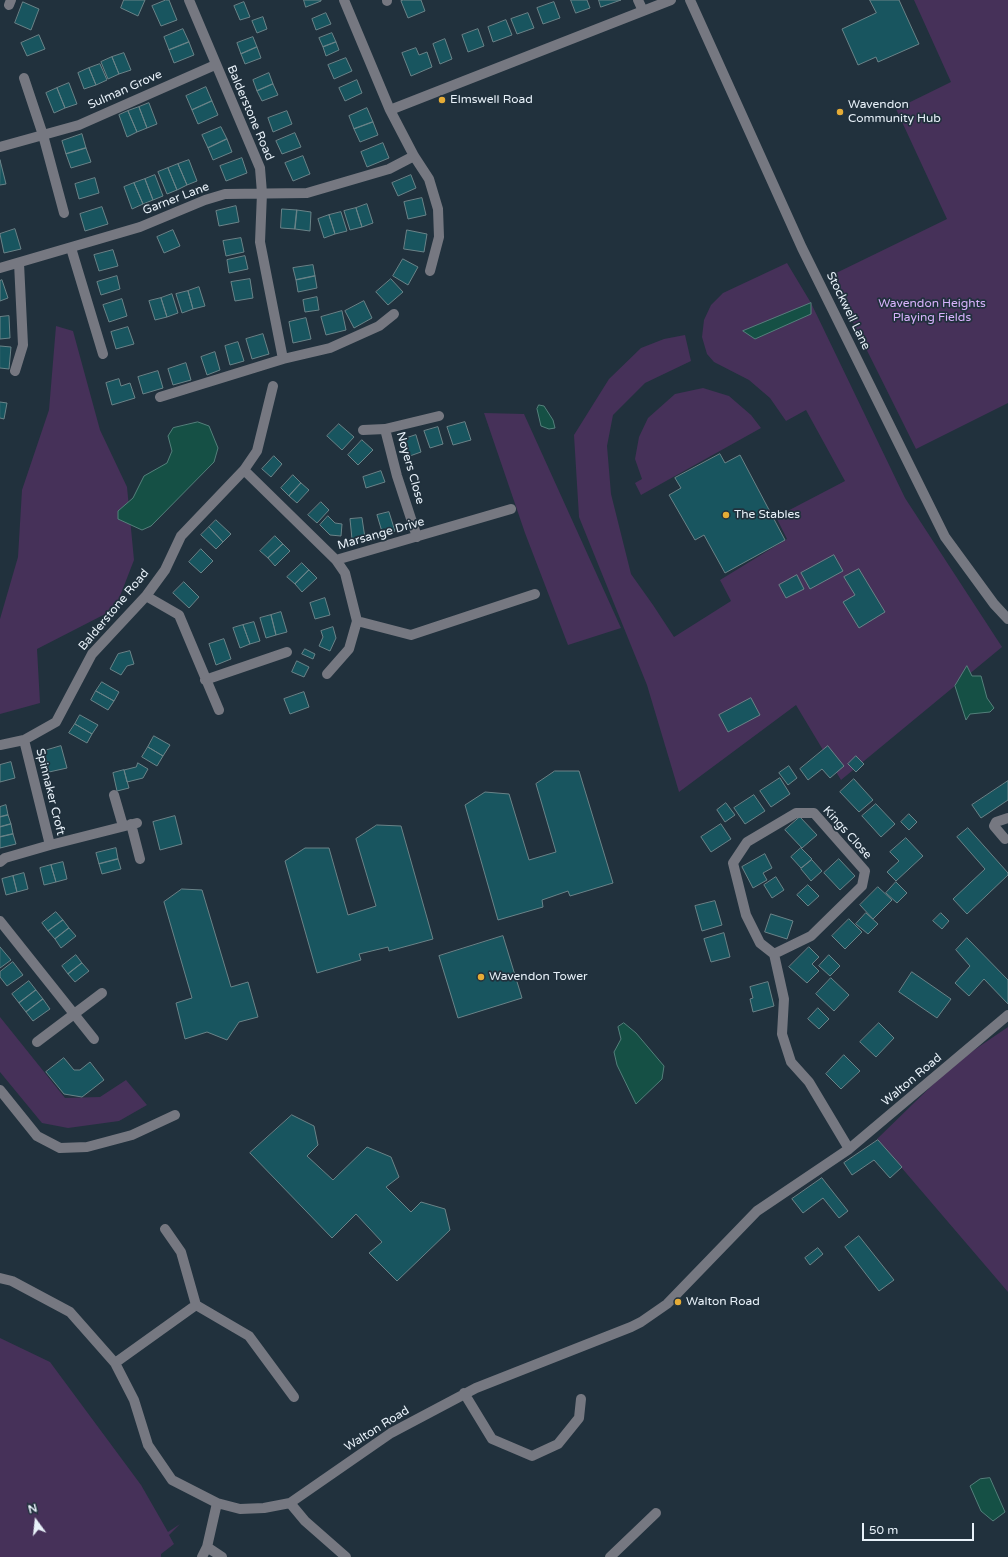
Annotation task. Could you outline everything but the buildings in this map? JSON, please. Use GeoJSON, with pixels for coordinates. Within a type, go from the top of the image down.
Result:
{"type":"FeatureCollection","features":[{"type":"Feature","properties":{"kind":"street","name":"Balderstone Road"},"geometry":{"type":"LineString","coordinates":[[189,0],[215,65],[232,98],[260,168],[262,193],[260,242],[283,359]]}},
{"type":"Feature","properties":{"kind":"street"},"geometry":{"type":"LineString","coordinates":[[344,0],[390,110],[414,156],[429,179],[438,209],[439,237],[430,271]]}},
{"type":"Feature","properties":{"kind":"street"},"geometry":{"type":"LineString","coordinates":[[638,0],[643,11]]}},
{"type":"Feature","properties":{"kind":"street"},"geometry":{"type":"LineString","coordinates":[[390,110],[671,0]]}},
{"type":"Feature","properties":{"kind":"street","name":"Stockwell Lane"},"geometry":{"type":"LineString","coordinates":[[690,0],[802,248],[945,537],[994,604],[1008,620]]}},
{"type":"Feature","properties":{"kind":"street","name":"Sulman Grove"},"geometry":{"type":"LineString","coordinates":[[0,147],[79,125],[215,65]]}},
{"type":"Feature","properties":{"kind":"street"},"geometry":{"type":"LineString","coordinates":[[24,78],[43,135],[64,213]]}},
{"type":"Feature","properties":{"kind":"street","name":"Garner Lane"},"geometry":{"type":"LineString","coordinates":[[0,268],[140,227],[205,200],[225,194],[307,193],[389,169],[414,156]]}},
{"type":"Feature","properties":{"kind":"street"},"geometry":{"type":"LineString","coordinates":[[72,248],[103,354]]}},
{"type":"Feature","properties":{"kind":"street"},"geometry":{"type":"LineString","coordinates":[[15,371],[23,345],[19,263]]}},
{"type":"Feature","properties":{"kind":"street"},"geometry":{"type":"LineString","coordinates":[[160,397],[283,359],[330,348],[379,326],[394,314]]}},
{"type":"Feature","properties":{"kind":"street","name":"Balderstone Road"},"geometry":{"type":"LineString","coordinates":[[0,745],[24,740],[56,722],[92,654],[146,596],[165,570],[181,536],[244,470],[257,452],[274,386]]}},
{"type":"Feature","properties":{"kind":"street","name":"Noyers Close"},"geometry":{"type":"LineString","coordinates":[[363,430],[385,429],[440,416]]}},
{"type":"Feature","properties":{"kind":"street","name":"Noyers Close"},"geometry":{"type":"LineString","coordinates":[[385,429],[397,476],[418,537]]}},
{"type":"Feature","properties":{"kind":"street","name":"Marsange Drive"},"geometry":{"type":"LineString","coordinates":[[244,470],[336,560],[511,509]]}},
{"type":"Feature","properties":{"kind":"street"},"geometry":{"type":"LineString","coordinates":[[327,674],[349,649],[358,621],[345,573],[336,560]]}},
{"type":"Feature","properties":{"kind":"street"},"geometry":{"type":"LineString","coordinates":[[358,621],[411,635],[535,594]]}},
{"type":"Feature","properties":{"kind":"street"},"geometry":{"type":"LineString","coordinates":[[146,596],[179,615],[205,680],[219,710]]}},
{"type":"Feature","properties":{"kind":"street"},"geometry":{"type":"LineString","coordinates":[[205,680],[287,652]]}},
{"type":"Feature","properties":{"kind":"street","name":"Spinnaker Croft"},"geometry":{"type":"LineString","coordinates":[[0,862],[5,858],[50,845],[24,740]]}},
{"type":"Feature","properties":{"kind":"street"},"geometry":{"type":"LineString","coordinates":[[114,795],[130,825],[140,859]]}},
{"type":"Feature","properties":{"kind":"street","name":"Kings Close"},"geometry":{"type":"LineString","coordinates":[[796,813],[814,813],[865,871],[862,886],[811,936],[774,954],[760,943],[746,915],[733,863],[747,842],[796,813]]}},
{"type":"Feature","properties":{"kind":"street"},"geometry":{"type":"LineString","coordinates":[[1005,839],[994,826],[996,822],[1008,818]]}},
{"type":"Feature","properties":{"kind":"street"},"geometry":{"type":"LineString","coordinates":[[50,845],[130,825]]}},
{"type":"Feature","properties":{"kind":"street"},"geometry":{"type":"LineString","coordinates":[[0,920],[94,1039]]}},
{"type":"Feature","properties":{"kind":"street"},"geometry":{"type":"LineString","coordinates":[[774,954],[784,999],[782,1034],[791,1062],[809,1082],[849,1149]]}},
{"type":"Feature","properties":{"kind":"street"},"geometry":{"type":"LineString","coordinates":[[37,1042],[102,993]]}},
{"type":"Feature","properties":{"kind":"street","name":"Walton Road"},"geometry":{"type":"LineString","coordinates":[[0,1278],[12,1281],[70,1312],[115,1363],[134,1400],[148,1445],[172,1480],[217,1503],[240,1508],[264,1508],[290,1503],[391,1433],[464,1393],[641,1322],[666,1304],[757,1211],[849,1149],[959,1058],[1008,1015]]}},
{"type":"Feature","properties":{"kind":"street"},"geometry":{"type":"LineString","coordinates":[[0,1090],[37,1136],[60,1148],[87,1147],[132,1135],[175,1115]]}},
{"type":"Feature","properties":{"kind":"street"},"geometry":{"type":"LineString","coordinates":[[165,1229],[181,1252],[196,1305],[249,1336],[294,1397]]}},
{"type":"Feature","properties":{"kind":"street"},"geometry":{"type":"LineString","coordinates":[[115,1363],[196,1305]]}},
{"type":"Feature","properties":{"kind":"street"},"geometry":{"type":"LineString","coordinates":[[464,1393],[492,1438],[532,1456],[558,1444],[579,1418],[581,1399]]}},
{"type":"Feature","properties":{"kind":"street"},"geometry":{"type":"LineString","coordinates":[[202,1557],[207,1547],[217,1503]]}},
{"type":"Feature","properties":{"kind":"street"},"geometry":{"type":"LineString","coordinates":[[290,1503],[305,1521],[346,1557]]}},
{"type":"Feature","properties":{"kind":"street"},"geometry":{"type":"LineString","coordinates":[[610,1557],[656,1513]]}},
{"type":"Feature","properties":{"kind":"street"},"geometry":{"type":"LineString","coordinates":[[207,1547],[222,1557]]}},
{"type":"Feature","properties":{"kind":"green space","name":"Wavendon Heights Playing Fields"},"geometry":{"type":"Polygon","coordinates":[[[914,0],[1008,0],[1008,403],[916,449],[830,276],[947,219],[896,109],[951,82],[914,0]]]}},
{"type":"Feature","properties":{"kind":"green space"},"geometry":{"type":"Polygon","coordinates":[[[787,263],[811,303],[905,498],[1002,647],[841,780],[796,705],[679,792],[647,685],[579,517],[574,435],[609,379],[641,348],[664,339],[685,335],[691,361],[645,383],[613,415],[607,446],[611,494],[631,574],[674,637],[731,601],[720,580],[787,539],[776,517],[845,481],[806,410],[786,421],[770,398],[749,380],[714,362],[707,354],[702,337],[704,320],[711,305],[723,293],[787,263]]]}},
{"type":"Feature","properties":{"kind":"green space"},"geometry":{"type":"Polygon","coordinates":[[[56,326],[73,331],[100,430],[127,487],[134,560],[115,609],[37,649],[40,703],[0,714],[0,619],[18,557],[22,490],[49,410],[56,326]]]}},
{"type":"Feature","properties":{"kind":"green space"},"geometry":{"type":"Polygon","coordinates":[[[703,388],[729,396],[751,415],[761,428],[641,495],[635,483],[642,479],[635,459],[639,437],[648,418],[675,394],[703,388]]]}},
{"type":"Feature","properties":{"kind":"green space"},"geometry":{"type":"Polygon","coordinates":[[[484,413],[524,414],[621,628],[568,645],[525,533],[484,413]]]}},
{"type":"Feature","properties":{"kind":"green space"},"geometry":{"type":"Polygon","coordinates":[[[0,1017],[65,1098],[100,1097],[126,1080],[147,1105],[119,1121],[68,1128],[42,1123],[0,1072],[0,1017]]]}},
{"type":"Feature","properties":{"kind":"green space"},"geometry":{"type":"Polygon","coordinates":[[[1008,1027],[1008,1292],[877,1139],[955,1063],[1008,1027]]]}},
{"type":"Feature","properties":{"kind":"green space"},"geometry":{"type":"Polygon","coordinates":[[[0,1338],[50,1362],[141,1485],[168,1532],[180,1524],[169,1535],[174,1544],[161,1554],[161,1557],[0,1557],[0,1338]]]}},
{"type":"Feature","properties":{"kind":"shaded area"},"geometry":{"type":"Polygon","coordinates":[[[811,303],[811,314],[755,339],[743,331],[811,303]]]}},
{"type":"Feature","properties":{"kind":"shaded area"},"geometry":{"type":"Polygon","coordinates":[[[539,405],[544,406],[553,420],[555,428],[549,429],[541,426],[537,409],[539,405]]]}},
{"type":"Feature","properties":{"kind":"shaded area"},"geometry":{"type":"Polygon","coordinates":[[[198,422],[209,426],[218,448],[214,462],[151,526],[142,530],[118,519],[118,511],[133,498],[144,476],[167,463],[172,451],[168,436],[173,428],[198,422]]]}},
{"type":"Feature","properties":{"kind":"shaded area"},"geometry":{"type":"Polygon","coordinates":[[[967,666],[972,676],[981,676],[987,698],[994,708],[990,712],[970,714],[966,720],[955,686],[967,666]]]}},
{"type":"Feature","properties":{"kind":"shaded area"},"geometry":{"type":"Polygon","coordinates":[[[624,1023],[636,1033],[664,1066],[662,1079],[636,1104],[617,1065],[614,1052],[621,1039],[618,1027],[624,1023]]]}},
{"type":"Feature","properties":{"kind":"shaded area"},"geometry":{"type":"Polygon","coordinates":[[[990,1478],[1005,1512],[993,1521],[981,1511],[970,1486],[980,1479],[990,1478]]]}},
{"type":"Feature","properties":{"kind":"place","name":"Elmswell Road"},"geometry":{"type":"Point","coordinates":[442,100]}},
{"type":"Feature","properties":{"kind":"place","name":"Wavendon Community Hub"},"geometry":{"type":"Point","coordinates":[840,112]}},
{"type":"Feature","properties":{"kind":"place","name":"The Stables"},"geometry":{"type":"Point","coordinates":[726,515]}},
{"type":"Feature","properties":{"kind":"place","name":"Wavendon Tower"},"geometry":{"type":"Point","coordinates":[481,977]}},
{"type":"Feature","properties":{"kind":"place","name":"Walton Road"},"geometry":{"type":"Point","coordinates":[678,1302]}}]}
